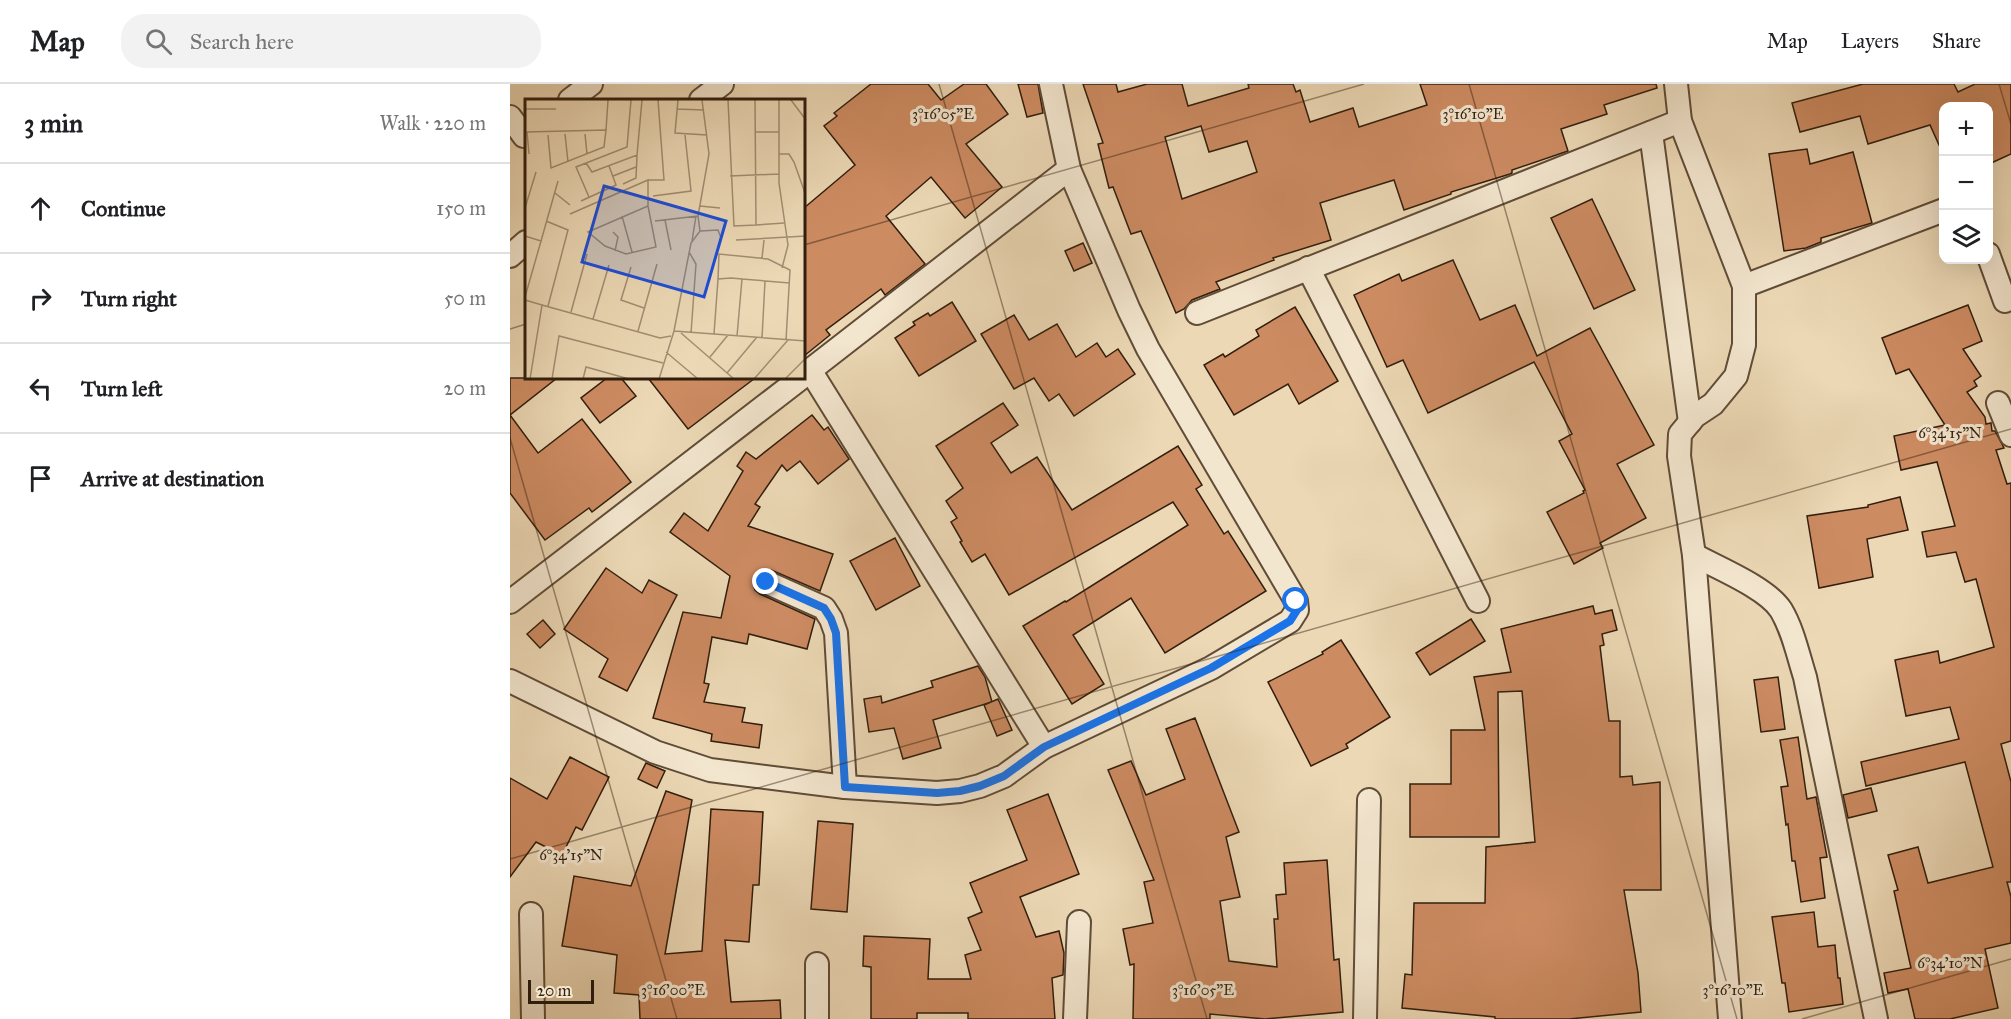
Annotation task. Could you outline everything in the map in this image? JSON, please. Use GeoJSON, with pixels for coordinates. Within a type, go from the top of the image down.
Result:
{"type":"FeatureCollection","features":[{"type":"Feature","properties":{"kind":"street"},"geometry":{"type":"LineString","coordinates":[[571,99],[591,84]]}},
{"type":"Feature","properties":{"kind":"street"},"geometry":{"type":"LineString","coordinates":[[702,99],[722,84]]}},
{"type":"Feature","properties":{"kind":"street"},"geometry":{"type":"LineString","coordinates":[[510,681],[655,752],[710,770],[845,787],[937,793],[980,786],[1004,776],[1044,747],[1211,668],[1290,621],[1297,610],[1296,601],[1148,349],[1129,310],[1069,169],[1051,84]]}},
{"type":"Feature","properties":{"kind":"street"},"geometry":{"type":"LineString","coordinates":[[1677,84],[1680,122],[1744,286],[1744,345],[1736,376],[1713,404],[1695,416],[1680,434],[1679,456],[1694,555],[1730,1019]]}},
{"type":"Feature","properties":{"kind":"street"},"geometry":{"type":"LineString","coordinates":[[510,117],[520,139]]}},
{"type":"Feature","properties":{"kind":"street"},"geometry":{"type":"LineString","coordinates":[[1197,313],[1680,122]]}},
{"type":"Feature","properties":{"kind":"street"},"geometry":{"type":"LineString","coordinates":[[1651,133],[1690,422]]}},
{"type":"Feature","properties":{"kind":"street"},"geometry":{"type":"LineString","coordinates":[[806,374],[1069,169]]}},
{"type":"Feature","properties":{"kind":"street"},"geometry":{"type":"LineString","coordinates":[[1744,286],[1939,212]]}},
{"type":"Feature","properties":{"kind":"street"},"geometry":{"type":"LineString","coordinates":[[510,256],[525,243]]}},
{"type":"Feature","properties":{"kind":"street"},"geometry":{"type":"LineString","coordinates":[[1993,264],[2006,301]]}},
{"type":"Feature","properties":{"kind":"street"},"geometry":{"type":"LineString","coordinates":[[1308,268],[1478,601]]}},
{"type":"Feature","properties":{"kind":"street"},"geometry":{"type":"LineString","coordinates":[[806,377],[1044,747]]}},
{"type":"Feature","properties":{"kind":"street"},"geometry":{"type":"LineString","coordinates":[[510,602],[799,380]]}},
{"type":"Feature","properties":{"kind":"street"},"geometry":{"type":"LineString","coordinates":[[1998,403],[2011,435]]}},
{"type":"Feature","properties":{"kind":"street"},"geometry":{"type":"LineString","coordinates":[[1694,555],[1763,592],[1780,609],[1791,633],[1805,677],[1876,1019]]}},
{"type":"Feature","properties":{"kind":"street"},"geometry":{"type":"LineString","coordinates":[[766,582],[824,608],[831,619],[836,633],[845,787]]}},
{"type":"Feature","properties":{"kind":"street"},"geometry":{"type":"LineString","coordinates":[[1365,1019],[1369,801]]}},
{"type":"Feature","properties":{"kind":"street"},"geometry":{"type":"LineString","coordinates":[[531,914],[532,1019]]}},
{"type":"Feature","properties":{"kind":"street"},"geometry":{"type":"LineString","coordinates":[[1076,1019],[1078,922]]}},
{"type":"Feature","properties":{"kind":"street"},"geometry":{"type":"LineString","coordinates":[[816,964],[817,1019]]}},
{"type":"Feature","properties":{"kind":"building"},"geometry":{"type":"Polygon","coordinates":[[[871,84],[928,84],[941,100],[964,84],[986,84],[1008,114],[966,144],[1002,187],[965,218],[931,177],[886,216],[925,264],[885,295],[881,289],[826,330],[830,335],[806,354],[806,206],[855,165],[824,126],[837,116],[834,113],[871,84]]]}},
{"type":"Feature","properties":{"kind":"building"},"geometry":{"type":"Polygon","coordinates":[[[1018,84],[1038,84],[1043,113],[1027,117],[1018,84]]]}},
{"type":"Feature","properties":{"kind":"building"},"geometry":{"type":"Polygon","coordinates":[[[1083,84],[1116,84],[1118,92],[1147,84],[1182,84],[1188,106],[1249,88],[1248,84],[1293,84],[1296,92],[1300,90],[1310,122],[1353,108],[1359,127],[1427,105],[1420,84],[1656,84],[1657,88],[1604,105],[1607,114],[1561,129],[1568,151],[1512,170],[1510,174],[1451,192],[1451,194],[1404,210],[1394,180],[1320,203],[1331,240],[1273,258],[1274,260],[1216,282],[1220,289],[1192,300],[1184,309],[1176,313],[1141,231],[1131,234],[1113,187],[1109,188],[1098,144],[1103,143],[1083,84]],[[1201,126],[1165,137],[1182,199],[1257,172],[1247,141],[1209,152],[1201,126]]]}},
{"type":"Feature","properties":{"kind":"building"},"geometry":{"type":"Polygon","coordinates":[[[1863,84],[1954,84],[1958,92],[1975,84],[2011,84],[2011,154],[1993,162],[1993,102],[1939,102],[1939,145],[1930,125],[1868,144],[1860,116],[1800,132],[1792,103],[1863,84]]]}},
{"type":"Feature","properties":{"kind":"building"},"geometry":{"type":"Polygon","coordinates":[[[1807,149],[1810,164],[1853,152],[1872,223],[1821,238],[1821,242],[1806,248],[1784,251],[1769,154],[1807,149]]]}},
{"type":"Feature","properties":{"kind":"building"},"geometry":{"type":"Polygon","coordinates":[[[1592,199],[1635,290],[1594,309],[1551,218],[1592,199]]]}},
{"type":"Feature","properties":{"kind":"building"},"geometry":{"type":"Polygon","coordinates":[[[1083,243],[1092,263],[1074,271],[1065,251],[1083,243]]]}},
{"type":"Feature","properties":{"kind":"building"},"geometry":{"type":"Polygon","coordinates":[[[1453,260],[1480,320],[1515,305],[1537,356],[1590,328],[1654,445],[1617,464],[1646,518],[1600,543],[1603,548],[1574,564],[1547,512],[1584,493],[1585,490],[1559,441],[1572,434],[1534,362],[1428,413],[1403,360],[1387,367],[1354,295],[1399,274],[1402,281],[1453,260]]]}},
{"type":"Feature","properties":{"kind":"building"},"geometry":{"type":"Polygon","coordinates":[[[952,302],[976,341],[919,376],[895,338],[915,325],[913,322],[928,313],[930,316],[952,302]]]}},
{"type":"Feature","properties":{"kind":"building"},"geometry":{"type":"Polygon","coordinates":[[[1968,305],[1982,341],[1963,349],[1981,376],[1974,381],[1977,386],[1967,392],[1985,417],[1986,424],[1991,423],[1992,431],[1995,431],[2004,448],[1996,450],[2007,484],[2011,483],[2011,741],[2001,744],[2011,782],[2011,882],[2007,882],[2011,897],[2011,943],[1985,949],[1998,1008],[1950,1019],[1915,1019],[1908,989],[1888,993],[1884,973],[1911,968],[1894,891],[1898,890],[1888,855],[1918,847],[1928,883],[1993,867],[1965,762],[1866,786],[1861,762],[1959,739],[1950,707],[1906,716],[1895,660],[1938,651],[1940,663],[1994,647],[1976,579],[1965,582],[1956,552],[1927,557],[1922,532],[1955,526],[1937,462],[1901,470],[1894,436],[1945,425],[1909,369],[1896,374],[1882,338],[1968,305]]]}},
{"type":"Feature","properties":{"kind":"building"},"geometry":{"type":"Polygon","coordinates":[[[1295,307],[1338,381],[1299,404],[1288,384],[1234,415],[1204,365],[1223,354],[1225,357],[1259,336],[1256,330],[1295,307]]]}},
{"type":"Feature","properties":{"kind":"building"},"geometry":{"type":"Polygon","coordinates":[[[1014,315],[1029,340],[1057,324],[1076,357],[1097,343],[1106,357],[1118,349],[1135,374],[1074,416],[1059,394],[1049,401],[1034,378],[1014,389],[981,334],[1014,315]]]}},
{"type":"Feature","properties":{"kind":"building"},"geometry":{"type":"Polygon","coordinates":[[[510,378],[554,380],[510,415],[510,378]]]}},
{"type":"Feature","properties":{"kind":"building"},"geometry":{"type":"Polygon","coordinates":[[[604,380],[623,380],[636,396],[600,423],[581,398],[604,380]]]}},
{"type":"Feature","properties":{"kind":"building"},"geometry":{"type":"Polygon","coordinates":[[[650,380],[752,380],[688,429],[650,380]]]}},
{"type":"Feature","properties":{"kind":"building"},"geometry":{"type":"Polygon","coordinates":[[[1003,403],[1018,425],[991,443],[1011,473],[1037,457],[1072,510],[1178,446],[1202,485],[1196,489],[1224,534],[1228,531],[1266,591],[1165,653],[1131,598],[1073,635],[1104,684],[1072,704],[1023,626],[1066,602],[1188,525],[1173,502],[1009,595],[985,554],[972,562],[960,542],[962,541],[951,522],[957,518],[946,501],[963,488],[936,446],[1003,403]]]}},
{"type":"Feature","properties":{"kind":"building"},"geometry":{"type":"Polygon","coordinates":[[[510,415],[538,453],[582,419],[631,482],[592,512],[589,508],[545,540],[510,493],[510,415]]]}},
{"type":"Feature","properties":{"kind":"building"},"geometry":{"type":"Polygon","coordinates":[[[812,415],[824,430],[828,427],[849,459],[818,484],[800,461],[787,471],[782,465],[755,504],[760,507],[748,526],[833,554],[820,591],[771,570],[759,571],[754,577],[755,590],[760,594],[815,619],[807,649],[749,634],[747,644],[712,637],[704,683],[709,684],[704,702],[745,708],[742,722],[762,725],[759,748],[711,741],[712,734],[653,718],[683,612],[721,618],[730,576],[670,532],[684,513],[708,531],[743,471],[737,466],[746,452],[756,459],[812,415]]]}},
{"type":"Feature","properties":{"kind":"building"},"geometry":{"type":"Polygon","coordinates":[[[1900,497],[1908,530],[1867,539],[1873,577],[1819,588],[1807,516],[1868,507],[1868,505],[1900,497]]]}},
{"type":"Feature","properties":{"kind":"building"},"geometry":{"type":"Polygon","coordinates":[[[895,538],[920,586],[876,610],[850,561],[895,538]]]}},
{"type":"Feature","properties":{"kind":"building"},"geometry":{"type":"Polygon","coordinates":[[[606,568],[642,593],[649,580],[677,595],[627,691],[599,677],[608,659],[564,629],[606,568]]]}},
{"type":"Feature","properties":{"kind":"building"},"geometry":{"type":"Polygon","coordinates":[[[1593,606],[1595,614],[1612,610],[1617,630],[1602,634],[1604,645],[1600,646],[1609,721],[1620,721],[1620,777],[1632,776],[1633,785],[1660,782],[1661,890],[1624,890],[1638,973],[1641,1012],[1569,1019],[1495,1019],[1495,1017],[1402,1008],[1405,974],[1412,975],[1414,903],[1485,903],[1486,847],[1535,842],[1522,691],[1498,692],[1499,837],[1410,837],[1410,784],[1451,784],[1451,730],[1485,730],[1474,677],[1511,672],[1501,629],[1593,606]]]}},
{"type":"Feature","properties":{"kind":"building"},"geometry":{"type":"Polygon","coordinates":[[[1471,619],[1485,641],[1430,675],[1416,653],[1471,619]]]}},
{"type":"Feature","properties":{"kind":"building"},"geometry":{"type":"Polygon","coordinates":[[[543,620],[555,634],[540,648],[527,634],[543,620]]]}},
{"type":"Feature","properties":{"kind":"building"},"geometry":{"type":"Polygon","coordinates":[[[1341,640],[1390,717],[1346,744],[1348,748],[1311,766],[1268,682],[1323,654],[1322,652],[1341,640]]]}},
{"type":"Feature","properties":{"kind":"building"},"geometry":{"type":"Polygon","coordinates":[[[978,666],[985,677],[992,702],[933,720],[941,748],[903,759],[894,728],[869,732],[864,699],[881,696],[882,703],[933,687],[931,681],[978,666]]]}},
{"type":"Feature","properties":{"kind":"building"},"geometry":{"type":"Polygon","coordinates":[[[1778,677],[1785,729],[1761,732],[1754,680],[1778,677]]]}},
{"type":"Feature","properties":{"kind":"building"},"geometry":{"type":"Polygon","coordinates":[[[998,699],[1012,730],[997,736],[984,705],[998,699]]]}},
{"type":"Feature","properties":{"kind":"building"},"geometry":{"type":"Polygon","coordinates":[[[1195,718],[1239,832],[1226,837],[1240,897],[1220,901],[1229,961],[1277,967],[1274,919],[1278,919],[1276,895],[1286,894],[1284,863],[1327,860],[1334,960],[1339,959],[1343,1012],[1265,1019],[1210,1014],[1210,1019],[1133,1019],[1134,964],[1130,965],[1123,929],[1153,923],[1144,882],[1154,880],[1108,770],[1131,761],[1146,795],[1185,779],[1166,729],[1195,718]]]}},
{"type":"Feature","properties":{"kind":"building"},"geometry":{"type":"Polygon","coordinates":[[[1798,737],[1807,799],[1816,797],[1827,857],[1820,858],[1825,898],[1801,902],[1795,861],[1792,861],[1781,787],[1788,786],[1780,740],[1798,737]]]}},
{"type":"Feature","properties":{"kind":"building"},"geometry":{"type":"Polygon","coordinates":[[[570,757],[609,777],[582,830],[576,827],[562,855],[536,842],[510,877],[510,778],[547,799],[570,757]]]}},
{"type":"Feature","properties":{"kind":"building"},"geometry":{"type":"Polygon","coordinates":[[[646,763],[665,771],[657,788],[638,779],[646,763]]]}},
{"type":"Feature","properties":{"kind":"building"},"geometry":{"type":"Polygon","coordinates":[[[1871,788],[1877,811],[1848,818],[1843,795],[1871,788]]]}},
{"type":"Feature","properties":{"kind":"building"},"geometry":{"type":"Polygon","coordinates":[[[666,791],[692,800],[665,954],[702,951],[711,809],[763,812],[759,885],[753,885],[749,942],[725,940],[731,1002],[780,1000],[781,1019],[640,1019],[639,995],[614,993],[617,955],[562,946],[574,876],[631,886],[666,791]]]}},
{"type":"Feature","properties":{"kind":"building"},"geometry":{"type":"Polygon","coordinates":[[[1048,794],[1079,874],[1020,897],[1036,937],[1059,931],[1064,953],[1063,975],[1052,978],[1055,1019],[968,1019],[968,1013],[917,1013],[917,1019],[871,1019],[871,967],[863,966],[864,936],[930,939],[928,979],[971,979],[965,955],[981,950],[968,918],[982,912],[970,883],[1027,860],[1007,810],[1048,794]]]}},
{"type":"Feature","properties":{"kind":"building"},"geometry":{"type":"Polygon","coordinates":[[[818,821],[853,824],[847,912],[811,909],[818,821]]]}},
{"type":"Feature","properties":{"kind":"building"},"geometry":{"type":"Polygon","coordinates":[[[1814,912],[1818,947],[1835,945],[1843,1004],[1789,1012],[1772,917],[1814,912]]]}},
{"type":"Feature","properties":{"kind":"route"},"geometry":{"type":"LineString","coordinates":[[766,582],[824,608],[831,619],[836,633],[845,787],[937,793],[980,786],[1004,776],[1044,747],[1211,668],[1290,621],[1297,610],[1296,601]]}}]}
